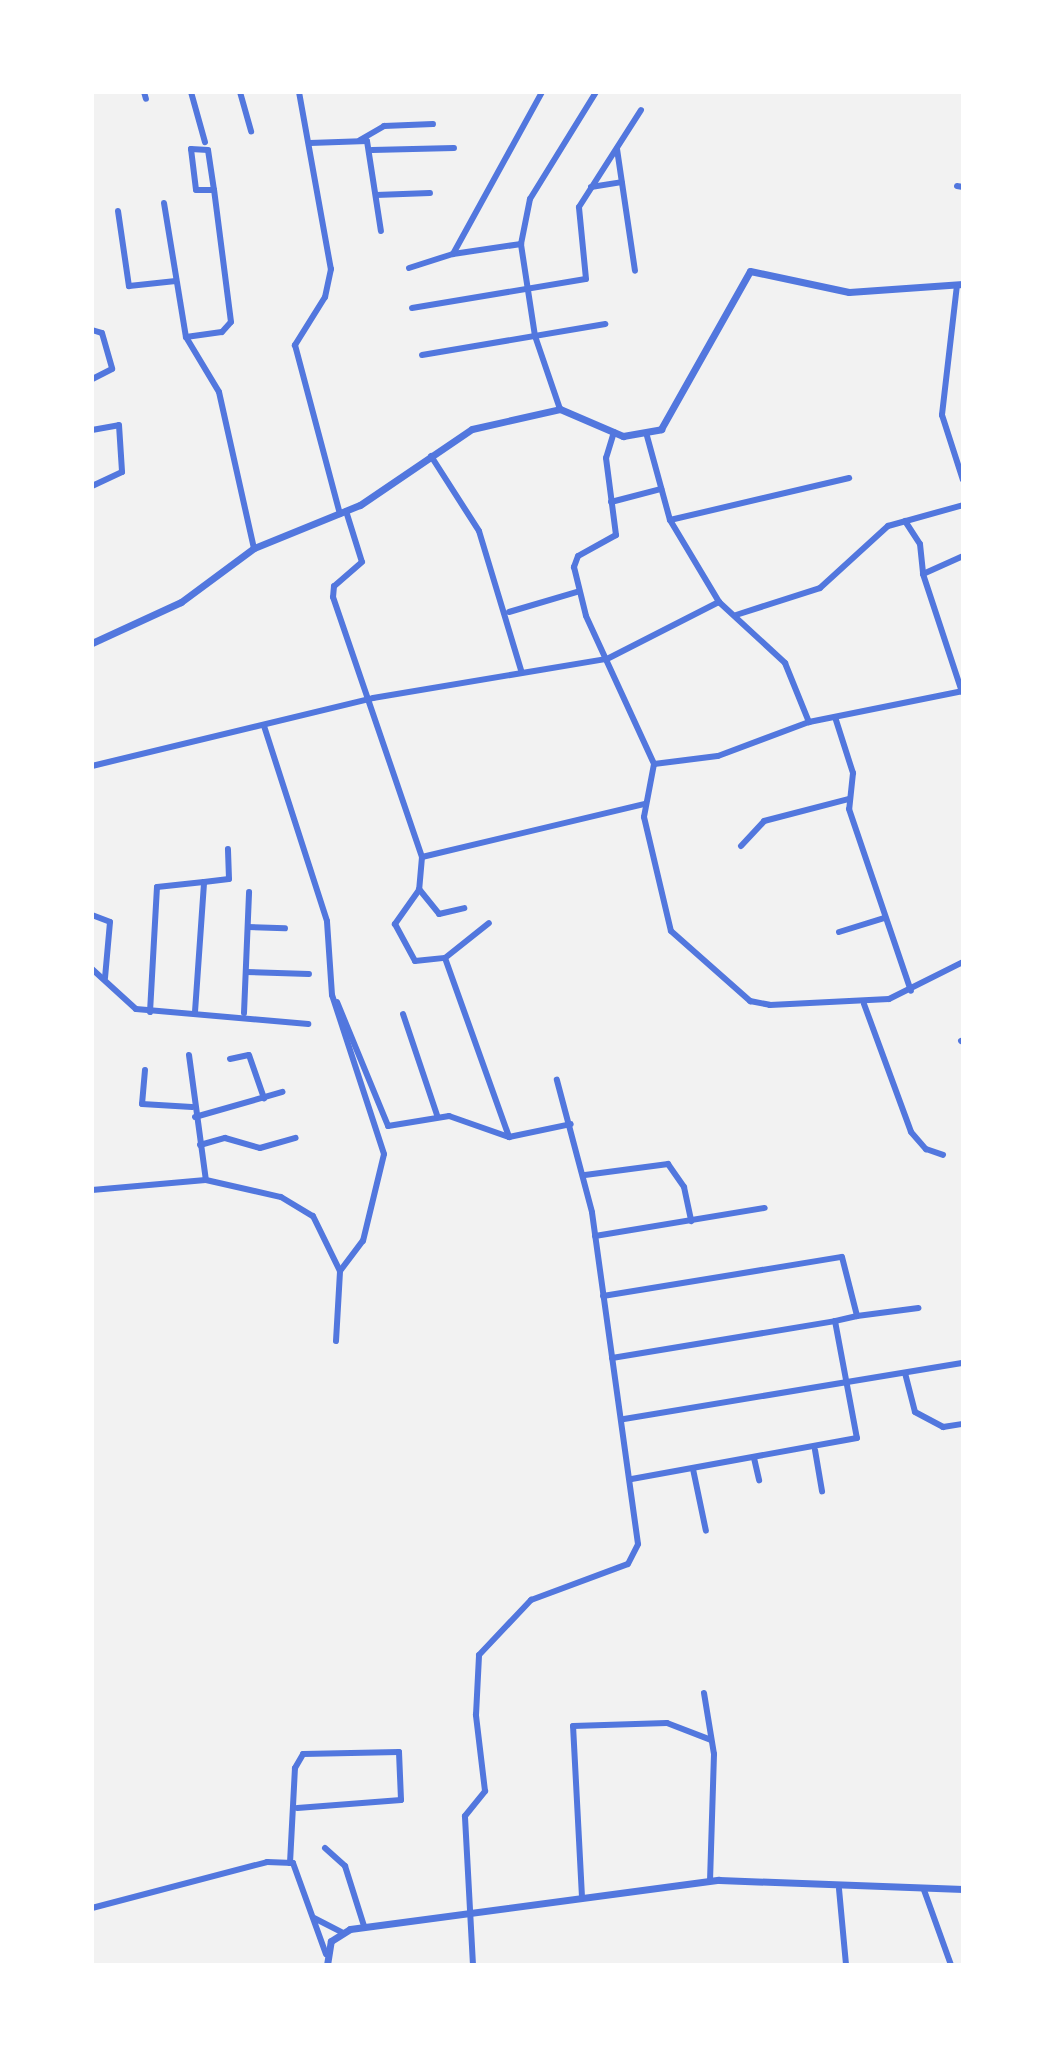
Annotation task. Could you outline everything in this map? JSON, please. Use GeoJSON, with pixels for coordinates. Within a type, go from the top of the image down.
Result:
{"type":"FeatureCollection","features":[{"type":"Feature","properties":{"kind":"street"},"geometry":{"type":"LineString","coordinates":[[191,92],[205,142]]}},
{"type":"Feature","properties":{"kind":"street"},"geometry":{"type":"LineString","coordinates":[[240,92],[251,131]]}},
{"type":"Feature","properties":{"kind":"street"},"geometry":{"type":"LineString","coordinates":[[299,92],[331,279],[295,345],[343,513],[362,562],[332,591],[373,698],[422,857],[419,889],[395,918],[397,932],[415,961],[445,958],[489,923]]}},
{"type":"Feature","properties":{"kind":"street"},"geometry":{"type":"LineString","coordinates":[[453,254],[542,92]]}},
{"type":"Feature","properties":{"kind":"street"},"geometry":{"type":"LineString","coordinates":[[560,409],[535,336],[521,244],[530,199],[596,92]]}},
{"type":"Feature","properties":{"kind":"street"},"geometry":{"type":"LineString","coordinates":[[412,308],[588,277],[578,211],[641,110]]}},
{"type":"Feature","properties":{"kind":"street"},"geometry":{"type":"LineString","coordinates":[[310,143],[360,140],[384,126],[433,124]]}},
{"type":"Feature","properties":{"kind":"street"},"geometry":{"type":"LineString","coordinates":[[360,140],[372,150],[454,148]]}},
{"type":"Feature","properties":{"kind":"street"},"geometry":{"type":"LineString","coordinates":[[186,337],[231,325],[214,190],[208,148],[191,149],[196,190],[214,190]]}},
{"type":"Feature","properties":{"kind":"street"},"geometry":{"type":"LineString","coordinates":[[617,149],[635,271]]}},
{"type":"Feature","properties":{"kind":"street"},"geometry":{"type":"LineString","coordinates":[[372,150],[381,231]]}},
{"type":"Feature","properties":{"kind":"street"},"geometry":{"type":"LineString","coordinates":[[591,187],[622,182]]}},
{"type":"Feature","properties":{"kind":"street"},"geometry":{"type":"LineString","coordinates":[[376,195],[430,193]]}},
{"type":"Feature","properties":{"kind":"street"},"geometry":{"type":"LineString","coordinates":[[164,203],[186,337],[219,392],[254,548]]}},
{"type":"Feature","properties":{"kind":"street"},"geometry":{"type":"LineString","coordinates":[[118,211],[129,286],[176,281]]}},
{"type":"Feature","properties":{"kind":"street"},"geometry":{"type":"LineString","coordinates":[[409,268],[453,254],[521,244]]}},
{"type":"Feature","properties":{"kind":"street"},"geometry":{"type":"LineString","coordinates":[[647,436],[684,399],[747,273],[762,270],[849,292],[960,285],[942,415],[963,480]]}},
{"type":"Feature","properties":{"kind":"street"},"geometry":{"type":"LineString","coordinates":[[422,355],[605,324]]}},
{"type":"Feature","properties":{"kind":"street"},"geometry":{"type":"LineString","coordinates":[[92,330],[102,333],[112,369],[92,379]]}},
{"type":"Feature","properties":{"kind":"street"},"geometry":{"type":"LineString","coordinates":[[92,643],[181,602],[254,548],[343,513],[472,429],[560,409],[614,432],[647,436]]}},
{"type":"Feature","properties":{"kind":"street"},"geometry":{"type":"LineString","coordinates":[[92,430],[119,425],[122,472],[92,486]]}},
{"type":"Feature","properties":{"kind":"street"},"geometry":{"type":"LineString","coordinates":[[614,432],[606,458],[616,535],[578,556],[577,592],[654,764],[644,804],[667,921],[681,943],[750,1001],[864,1004],[911,991],[963,962]]}},
{"type":"Feature","properties":{"kind":"street"},"geometry":{"type":"LineString","coordinates":[[647,436],[670,520],[719,602],[785,663],[809,722]]}},
{"type":"Feature","properties":{"kind":"street"},"geometry":{"type":"LineString","coordinates":[[431,456],[479,531],[509,612],[522,673]]}},
{"type":"Feature","properties":{"kind":"street"},"geometry":{"type":"LineString","coordinates":[[670,520],[849,478]]}},
{"type":"Feature","properties":{"kind":"street"},"geometry":{"type":"LineString","coordinates":[[611,502],[661,489]]}},
{"type":"Feature","properties":{"kind":"street"},"geometry":{"type":"LineString","coordinates":[[736,615],[820,588],[888,526],[963,505]]}},
{"type":"Feature","properties":{"kind":"street"},"geometry":{"type":"LineString","coordinates":[[654,764],[718,756],[809,722],[962,692],[923,574],[920,544],[905,521]]}},
{"type":"Feature","properties":{"kind":"street"},"geometry":{"type":"LineString","coordinates":[[923,574],[963,556]]}},
{"type":"Feature","properties":{"kind":"street"},"geometry":{"type":"LineString","coordinates":[[509,612],[577,592]]}},
{"type":"Feature","properties":{"kind":"street"},"geometry":{"type":"LineString","coordinates":[[92,766],[373,698],[607,659],[719,602]]}},
{"type":"Feature","properties":{"kind":"street"},"geometry":{"type":"LineString","coordinates":[[835,717],[853,773],[849,799],[884,918],[911,991]]}},
{"type":"Feature","properties":{"kind":"street"},"geometry":{"type":"LineString","coordinates":[[264,726],[327,921],[332,995],[384,1154],[363,1241],[340,1271]]}},
{"type":"Feature","properties":{"kind":"street"},"geometry":{"type":"LineString","coordinates":[[741,846],[764,821],[849,799]]}},
{"type":"Feature","properties":{"kind":"street"},"geometry":{"type":"LineString","coordinates":[[422,857],[644,804]]}},
{"type":"Feature","properties":{"kind":"street"},"geometry":{"type":"LineString","coordinates":[[150,1012],[157,887],[229,879],[228,849]]}},
{"type":"Feature","properties":{"kind":"street"},"geometry":{"type":"LineString","coordinates":[[195,1012],[204,882]]}},
{"type":"Feature","properties":{"kind":"street"},"geometry":{"type":"LineString","coordinates":[[419,889],[439,914],[464,908]]}},
{"type":"Feature","properties":{"kind":"street"},"geometry":{"type":"LineString","coordinates":[[244,1013],[249,892]]}},
{"type":"Feature","properties":{"kind":"street"},"geometry":{"type":"LineString","coordinates":[[92,915],[110,922],[105,978]]}},
{"type":"Feature","properties":{"kind":"street"},"geometry":{"type":"LineString","coordinates":[[839,932],[884,918]]}},
{"type":"Feature","properties":{"kind":"street"},"geometry":{"type":"LineString","coordinates":[[248,927],[285,928]]}},
{"type":"Feature","properties":{"kind":"street"},"geometry":{"type":"LineString","coordinates":[[445,958],[509,1137]]}},
{"type":"Feature","properties":{"kind":"street"},"geometry":{"type":"LineString","coordinates":[[92,969],[105,978],[128,1005],[150,1012],[244,1013],[308,1024]]}},
{"type":"Feature","properties":{"kind":"street"},"geometry":{"type":"LineString","coordinates":[[246,972],[309,974]]}},
{"type":"Feature","properties":{"kind":"street"},"geometry":{"type":"LineString","coordinates":[[332,995],[384,1123],[437,1115],[509,1137],[571,1124]]}},
{"type":"Feature","properties":{"kind":"street"},"geometry":{"type":"LineString","coordinates":[[864,1004],[911,1132],[926,1149],[943,1155]]}},
{"type":"Feature","properties":{"kind":"street"},"geometry":{"type":"LineString","coordinates":[[403,1014],[437,1115]]}},
{"type":"Feature","properties":{"kind":"street"},"geometry":{"type":"LineString","coordinates":[[189,1055],[192,1107],[206,1180]]}},
{"type":"Feature","properties":{"kind":"street"},"geometry":{"type":"LineString","coordinates":[[230,1059],[249,1055],[264,1098]]}},
{"type":"Feature","properties":{"kind":"street"},"geometry":{"type":"LineString","coordinates":[[145,1070],[142,1104],[192,1107]]}},
{"type":"Feature","properties":{"kind":"street"},"geometry":{"type":"LineString","coordinates":[[473,1965],[466,1917],[465,1816],[485,1791],[476,1703],[479,1655],[545,1591],[633,1561],[632,1479],[624,1419],[585,1175],[557,1080]]}},
{"type":"Feature","properties":{"kind":"street"},"geometry":{"type":"LineString","coordinates":[[195,1117],[282,1092]]}},
{"type":"Feature","properties":{"kind":"street"},"geometry":{"type":"LineString","coordinates":[[200,1145],[225,1138],[260,1148],[296,1138]]}},
{"type":"Feature","properties":{"kind":"street"},"geometry":{"type":"LineString","coordinates":[[585,1175],[668,1164],[684,1187],[691,1221]]}},
{"type":"Feature","properties":{"kind":"street"},"geometry":{"type":"LineString","coordinates":[[92,1190],[206,1180],[307,1210],[340,1271],[336,1341]]}},
{"type":"Feature","properties":{"kind":"street"},"geometry":{"type":"LineString","coordinates":[[595,1236],[765,1208]]}},
{"type":"Feature","properties":{"kind":"street"},"geometry":{"type":"LineString","coordinates":[[603,1296],[842,1257],[857,1316]]}},
{"type":"Feature","properties":{"kind":"street"},"geometry":{"type":"LineString","coordinates":[[612,1358],[918,1308]]}},
{"type":"Feature","properties":{"kind":"street"},"geometry":{"type":"LineString","coordinates":[[632,1479],[815,1450],[857,1438],[835,1321]]}},
{"type":"Feature","properties":{"kind":"street"},"geometry":{"type":"LineString","coordinates":[[624,1419],[963,1363]]}},
{"type":"Feature","properties":{"kind":"street"},"geometry":{"type":"LineString","coordinates":[[905,1373],[915,1412],[943,1427],[963,1424]]}},
{"type":"Feature","properties":{"kind":"street"},"geometry":{"type":"LineString","coordinates":[[815,1450],[822,1491]]}},
{"type":"Feature","properties":{"kind":"street"},"geometry":{"type":"LineString","coordinates":[[754,1458],[759,1480]]}},
{"type":"Feature","properties":{"kind":"street"},"geometry":{"type":"LineString","coordinates":[[693,1469],[706,1531]]}},
{"type":"Feature","properties":{"kind":"street"},"geometry":{"type":"LineString","coordinates":[[704,1693],[711,1740],[710,1881]]}},
{"type":"Feature","properties":{"kind":"street"},"geometry":{"type":"LineString","coordinates":[[582,1897],[573,1726],[667,1723],[711,1740]]}},
{"type":"Feature","properties":{"kind":"street"},"geometry":{"type":"LineString","coordinates":[[297,1808],[401,1800],[399,1752],[303,1754],[295,1768],[297,1808],[290,1863],[303,1878],[327,1965]]}},
{"type":"Feature","properties":{"kind":"street"},"geometry":{"type":"LineString","coordinates":[[325,1848],[345,1866],[364,1926]]}},
{"type":"Feature","properties":{"kind":"street"},"geometry":{"type":"LineString","coordinates":[[92,1908],[290,1863]]}},
{"type":"Feature","properties":{"kind":"street"},"geometry":{"type":"LineString","coordinates":[[326,1954],[342,1932],[364,1926],[466,1917],[582,1897],[710,1881],[762,1878],[839,1889],[963,1889]]}},
{"type":"Feature","properties":{"kind":"street"},"geometry":{"type":"LineString","coordinates":[[839,1889],[846,1965]]}},
{"type":"Feature","properties":{"kind":"street"},"geometry":{"type":"LineString","coordinates":[[924,1890],[951,1965]]}},
{"type":"Feature","properties":{"kind":"street"},"geometry":{"type":"LineString","coordinates":[[314,1918],[342,1932]]}}]}
